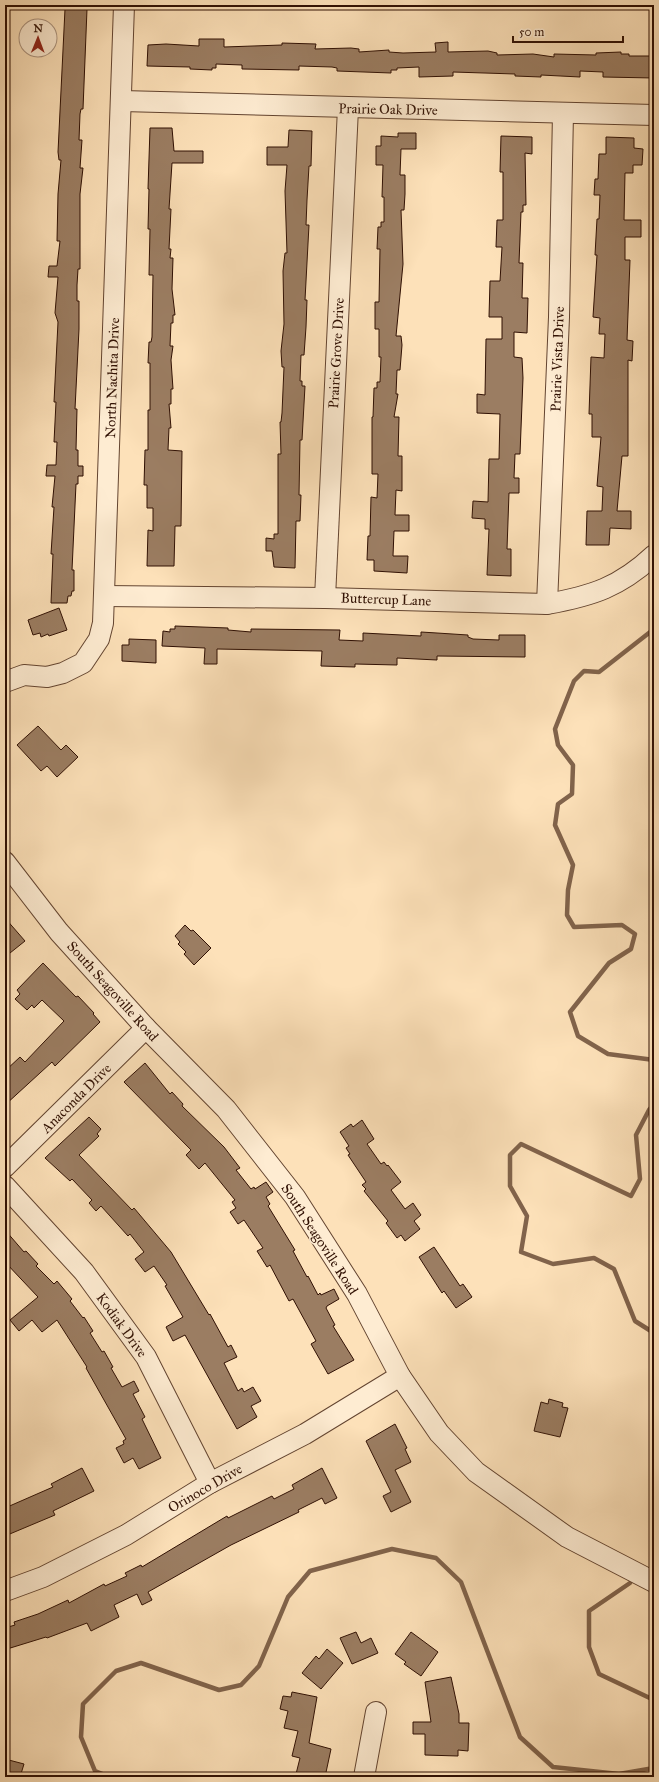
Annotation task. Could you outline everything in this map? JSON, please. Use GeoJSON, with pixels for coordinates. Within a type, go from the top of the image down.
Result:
{"type":"FeatureCollection","features":[{"type":"Feature","properties":{"kind":"street","name":"North Nachita Drive"},"geometry":{"type":"LineString","coordinates":[[5,682],[24,675],[47,677],[62,673],[83,663],[99,639],[103,623],[122,101],[124,5]]}},
{"type":"Feature","properties":{"kind":"street","name":"Prairie Oak Drive"},"geometry":{"type":"LineString","coordinates":[[122,101],[654,115]]}},
{"type":"Feature","properties":{"kind":"street","name":"Prairie Grove Drive"},"geometry":{"type":"LineString","coordinates":[[325,598],[348,108]]}},
{"type":"Feature","properties":{"kind":"street","name":"Prairie Vista Drive"},"geometry":{"type":"LineString","coordinates":[[547,604],[559,317],[563,113]]}},
{"type":"Feature","properties":{"kind":"street","name":"Buttercup Lane"},"geometry":{"type":"LineString","coordinates":[[104,596],[325,598],[547,604],[581,598],[611,586],[640,568],[654,555]]}},
{"type":"Feature","properties":{"kind":"street","name":"South Seagoville Road"},"geometry":{"type":"LineString","coordinates":[[5,862],[60,932],[146,1028],[226,1109],[295,1197],[357,1294],[400,1376],[439,1433],[476,1472],[567,1537],[654,1582]]}},
{"type":"Feature","properties":{"kind":"street","name":"Anaconda Drive"},"geometry":{"type":"LineString","coordinates":[[5,1167],[146,1028]]}},
{"type":"Feature","properties":{"kind":"street","name":"Kodiak Drive"},"geometry":{"type":"LineString","coordinates":[[5,1186],[84,1272],[146,1357],[210,1483]]}},
{"type":"Feature","properties":{"kind":"street","name":"Orinoco Drive"},"geometry":{"type":"LineString","coordinates":[[5,1592],[43,1578],[126,1535],[210,1483],[305,1434],[400,1376]]}},
{"type":"Feature","properties":{"kind":"street"},"geometry":{"type":"LineString","coordinates":[[364,1777],[376,1712]]}},
{"type":"Feature","properties":{"kind":"building"},"geometry":{"type":"Polygon","coordinates":[[[65,9],[87,9],[83,109],[81,109],[80,114],[79,140],[82,140],[80,168],[83,168],[80,194],[80,269],[78,269],[77,285],[77,301],[79,301],[79,329],[75,409],[77,409],[76,450],[78,450],[78,466],[83,466],[83,476],[78,476],[78,484],[76,484],[72,570],[74,570],[74,591],[72,591],[71,596],[68,596],[67,603],[51,603],[53,554],[51,554],[54,507],[52,507],[55,476],[46,476],[47,465],[56,465],[57,442],[54,442],[56,402],[54,402],[58,322],[55,313],[58,277],[48,277],[49,266],[57,266],[60,241],[57,241],[58,194],[61,160],[59,160],[58,152],[65,9]]]}},
{"type":"Feature","properties":{"kind":"building"},"geometry":{"type":"Polygon","coordinates":[[[199,39],[224,39],[224,47],[282,45],[282,43],[316,44],[315,49],[351,48],[359,49],[359,52],[389,50],[389,52],[403,53],[436,52],[435,43],[448,42],[448,52],[488,51],[497,53],[497,55],[533,54],[554,57],[554,54],[596,55],[596,53],[621,52],[621,54],[629,54],[629,56],[654,56],[654,78],[603,77],[603,72],[580,71],[580,77],[541,75],[541,77],[515,76],[515,74],[453,72],[453,76],[419,77],[419,67],[397,68],[397,70],[391,70],[391,73],[337,71],[337,68],[332,67],[299,66],[299,70],[242,69],[242,65],[216,64],[216,68],[212,68],[212,70],[190,69],[190,67],[147,66],[148,45],[166,44],[199,46],[199,39]]]}},
{"type":"Feature","properties":{"kind":"building"},"geometry":{"type":"Polygon","coordinates":[[[150,128],[172,128],[174,151],[203,151],[203,163],[172,163],[169,209],[171,209],[169,249],[171,249],[170,258],[173,258],[172,289],[175,315],[173,315],[173,323],[171,323],[170,346],[173,346],[171,360],[173,389],[171,389],[171,404],[169,404],[171,428],[169,428],[168,450],[182,451],[181,526],[175,526],[174,566],[147,566],[148,530],[153,531],[153,508],[147,508],[147,485],[144,485],[145,450],[148,450],[148,410],[150,410],[150,363],[148,363],[149,342],[151,342],[152,337],[153,275],[149,275],[150,229],[148,229],[150,128]]]}},
{"type":"Feature","properties":{"kind":"building"},"geometry":{"type":"Polygon","coordinates":[[[289,130],[312,131],[311,166],[309,166],[306,225],[309,225],[305,300],[307,300],[306,327],[304,355],[301,355],[300,381],[302,381],[302,386],[305,386],[302,440],[300,440],[300,521],[296,521],[295,568],[274,567],[272,551],[266,551],[266,538],[274,539],[274,534],[278,534],[278,454],[281,454],[280,422],[282,413],[284,367],[282,367],[281,351],[284,324],[283,271],[285,253],[287,253],[285,191],[287,165],[267,165],[267,147],[288,147],[289,130]]]}},
{"type":"Feature","properties":{"kind":"building"},"geometry":{"type":"Polygon","coordinates":[[[398,133],[416,133],[416,149],[401,149],[400,175],[405,175],[405,194],[404,210],[401,210],[403,264],[396,336],[401,336],[402,345],[400,370],[397,370],[396,394],[398,394],[394,417],[399,417],[398,456],[402,456],[402,491],[396,490],[395,515],[409,515],[409,531],[394,531],[393,556],[408,556],[407,573],[374,571],[374,560],[367,560],[368,536],[370,536],[371,497],[377,498],[378,474],[372,474],[372,417],[374,388],[377,388],[377,382],[380,382],[381,357],[379,357],[379,329],[375,329],[375,302],[379,302],[380,249],[377,249],[378,227],[381,227],[381,222],[384,222],[384,197],[382,197],[383,165],[376,165],[376,146],[381,146],[381,136],[398,137],[398,133]]]}},
{"type":"Feature","properties":{"kind":"building"},"geometry":{"type":"Polygon","coordinates":[[[501,136],[532,137],[532,154],[525,153],[526,205],[523,205],[523,212],[521,212],[519,263],[523,263],[522,298],[528,298],[527,333],[514,332],[514,357],[522,358],[523,378],[520,454],[515,454],[514,478],[519,478],[519,493],[509,493],[507,549],[511,549],[511,576],[487,575],[489,529],[485,529],[485,519],[472,518],[473,501],[488,502],[489,459],[499,459],[500,414],[477,413],[477,394],[485,395],[486,339],[502,339],[502,317],[489,317],[490,281],[500,281],[502,247],[496,247],[497,220],[503,220],[503,172],[500,172],[501,136]]]}},
{"type":"Feature","properties":{"kind":"building"},"geometry":{"type":"Polygon","coordinates":[[[606,137],[634,138],[634,148],[643,149],[642,165],[633,165],[633,173],[625,173],[624,220],[641,220],[641,237],[625,237],[625,260],[630,260],[627,340],[633,341],[632,361],[628,360],[628,456],[622,456],[617,511],[631,511],[631,529],[610,528],[609,545],[586,545],[587,511],[602,511],[603,487],[597,486],[601,437],[592,437],[592,414],[589,414],[591,357],[604,358],[605,334],[599,334],[600,318],[593,317],[597,255],[595,255],[597,219],[599,219],[600,195],[594,195],[595,179],[598,179],[599,154],[606,154],[606,137]]]}},
{"type":"Feature","properties":{"kind":"building"},"geometry":{"type":"Polygon","coordinates":[[[59,608],[67,630],[49,636],[48,634],[41,637],[40,633],[33,635],[28,620],[59,608]]]}},
{"type":"Feature","properties":{"kind":"building"},"geometry":{"type":"Polygon","coordinates":[[[175,626],[228,628],[228,630],[251,632],[251,629],[340,630],[339,640],[363,641],[363,633],[421,636],[421,632],[468,635],[468,637],[473,639],[499,640],[499,635],[525,635],[525,657],[437,656],[437,660],[397,658],[397,665],[355,664],[355,667],[321,666],[322,651],[217,649],[217,664],[204,664],[205,648],[162,646],[163,631],[170,632],[170,629],[175,629],[175,626]]]}},
{"type":"Feature","properties":{"kind":"building"},"geometry":{"type":"Polygon","coordinates":[[[129,639],[156,640],[156,663],[122,661],[122,645],[129,645],[129,639]]]}},
{"type":"Feature","properties":{"kind":"building"},"geometry":{"type":"Polygon","coordinates":[[[38,726],[61,750],[66,745],[78,757],[57,777],[47,766],[41,771],[17,745],[38,726]]]}},
{"type":"Feature","properties":{"kind":"building"},"geometry":{"type":"Polygon","coordinates":[[[5,918],[25,941],[5,957],[5,918]]]}},
{"type":"Feature","properties":{"kind":"building"},"geometry":{"type":"Polygon","coordinates":[[[185,925],[191,931],[193,930],[211,948],[194,965],[184,954],[186,952],[178,944],[180,942],[175,936],[185,925]]]}},
{"type":"Feature","properties":{"kind":"building"},"geometry":{"type":"Polygon","coordinates":[[[43,963],[76,997],[78,996],[94,1013],[93,1014],[100,1022],[55,1066],[52,1062],[5,1105],[5,1071],[20,1057],[25,1062],[64,1021],[42,1000],[34,1008],[32,1005],[27,1010],[15,999],[20,994],[17,990],[43,963]]]}},
{"type":"Feature","properties":{"kind":"building"},"geometry":{"type":"Polygon","coordinates":[[[145,1063],[170,1094],[172,1092],[183,1104],[182,1106],[224,1147],[240,1168],[236,1170],[251,1189],[254,1187],[255,1189],[266,1182],[273,1192],[266,1197],[270,1204],[268,1206],[295,1250],[293,1251],[318,1295],[334,1289],[339,1299],[326,1308],[335,1325],[333,1326],[354,1360],[328,1374],[311,1344],[316,1341],[293,1299],[289,1301],[270,1265],[267,1267],[257,1251],[263,1248],[244,1220],[238,1224],[230,1212],[236,1208],[232,1202],[235,1200],[205,1163],[199,1169],[186,1155],[191,1150],[124,1082],[145,1063]]]}},
{"type":"Feature","properties":{"kind":"building"},"geometry":{"type":"Polygon","coordinates":[[[89,1117],[101,1129],[97,1134],[99,1136],[79,1155],[132,1210],[134,1208],[171,1252],[209,1315],[210,1314],[228,1347],[231,1345],[237,1357],[224,1363],[238,1391],[242,1388],[244,1392],[253,1387],[261,1401],[251,1406],[257,1417],[237,1429],[185,1335],[173,1341],[166,1327],[183,1317],[165,1286],[167,1285],[154,1266],[145,1272],[135,1259],[144,1252],[130,1234],[128,1236],[101,1206],[96,1211],[89,1203],[92,1200],[72,1179],[70,1181],[45,1158],[89,1117]]]}},
{"type":"Feature","properties":{"kind":"building"},"geometry":{"type":"Polygon","coordinates":[[[362,1120],[374,1139],[367,1144],[381,1164],[384,1162],[387,1166],[388,1165],[401,1182],[391,1190],[405,1209],[413,1203],[421,1215],[414,1221],[420,1229],[405,1241],[401,1235],[397,1238],[386,1223],[388,1221],[364,1191],[366,1189],[362,1185],[366,1182],[348,1155],[350,1154],[346,1148],[349,1146],[340,1132],[351,1124],[353,1127],[362,1120]]]}},
{"type":"Feature","properties":{"kind":"building"},"geometry":{"type":"Polygon","coordinates":[[[5,1230],[24,1252],[26,1251],[38,1264],[36,1266],[54,1284],[57,1281],[72,1299],[70,1301],[83,1318],[84,1317],[93,1331],[90,1333],[102,1352],[104,1351],[113,1367],[111,1368],[122,1387],[134,1381],[139,1391],[133,1394],[145,1417],[142,1419],[161,1458],[139,1469],[133,1458],[124,1463],[116,1448],[124,1444],[123,1441],[126,1439],[86,1368],[87,1367],[57,1320],[42,1332],[32,1320],[19,1331],[10,1320],[38,1297],[5,1262],[5,1230]]]}},
{"type":"Feature","properties":{"kind":"building"},"geometry":{"type":"Polygon","coordinates":[[[434,1247],[460,1286],[463,1284],[472,1297],[456,1308],[444,1291],[442,1293],[419,1257],[434,1247]]]}},
{"type":"Feature","properties":{"kind":"building"},"geometry":{"type":"Polygon","coordinates":[[[549,1399],[563,1403],[562,1407],[568,1408],[560,1437],[534,1431],[541,1402],[548,1404],[549,1399]]]}},
{"type":"Feature","properties":{"kind":"building"},"geometry":{"type":"Polygon","coordinates":[[[395,1424],[407,1448],[405,1449],[411,1462],[395,1470],[411,1502],[391,1512],[383,1496],[391,1492],[366,1441],[395,1424]]]}},
{"type":"Feature","properties":{"kind":"building"},"geometry":{"type":"Polygon","coordinates":[[[82,1468],[94,1491],[53,1511],[55,1515],[5,1536],[5,1508],[53,1487],[51,1484],[82,1468]]]}},
{"type":"Feature","properties":{"kind":"building"},"geometry":{"type":"Polygon","coordinates":[[[322,1468],[337,1498],[325,1504],[322,1498],[298,1510],[299,1512],[231,1545],[148,1592],[152,1600],[142,1605],[137,1594],[114,1605],[119,1617],[91,1631],[87,1623],[47,1638],[46,1637],[7,1649],[5,1642],[5,1628],[15,1625],[14,1622],[38,1614],[68,1600],[69,1603],[104,1584],[105,1586],[127,1576],[125,1573],[141,1565],[142,1567],[227,1516],[228,1518],[272,1496],[274,1499],[294,1489],[292,1485],[322,1468]]]}},
{"type":"Feature","properties":{"kind":"building"},"geometry":{"type":"Polygon","coordinates":[[[356,1632],[361,1643],[371,1638],[378,1653],[352,1664],[340,1638],[356,1632]]]}},
{"type":"Feature","properties":{"kind":"building"},"geometry":{"type":"Polygon","coordinates":[[[411,1632],[438,1652],[421,1676],[404,1664],[406,1662],[395,1654],[411,1632]]]}},
{"type":"Feature","properties":{"kind":"building"},"geometry":{"type":"Polygon","coordinates":[[[327,1649],[343,1663],[321,1689],[302,1673],[316,1656],[319,1659],[327,1649]]]}},
{"type":"Feature","properties":{"kind":"building"},"geometry":{"type":"Polygon","coordinates":[[[451,1677],[459,1714],[459,1723],[469,1723],[468,1751],[458,1750],[458,1756],[425,1755],[425,1734],[413,1734],[413,1722],[431,1722],[425,1682],[451,1677]]]}},
{"type":"Feature","properties":{"kind":"building"},"geometry":{"type":"Polygon","coordinates":[[[292,1692],[317,1697],[309,1743],[331,1749],[325,1777],[306,1777],[296,1774],[300,1758],[292,1756],[298,1731],[284,1728],[288,1711],[280,1709],[283,1696],[291,1697],[292,1692]]]}},
{"type":"Feature","properties":{"kind":"building"},"geometry":{"type":"Polygon","coordinates":[[[5,1759],[24,1764],[20,1777],[5,1777],[5,1759]]]}},
{"type":"Feature","properties":{"kind":"waterway"},"geometry":{"type":"LineString","coordinates":[[654,629],[599,672],[584,671],[574,681],[555,729],[558,745],[573,765],[572,794],[558,804],[555,825],[573,865],[568,890],[567,915],[574,927],[622,925],[635,934],[631,949],[609,963],[570,1012],[578,1036],[608,1054],[654,1060]]}},
{"type":"Feature","properties":{"kind":"waterway"},"geometry":{"type":"LineString","coordinates":[[654,1104],[649,1110],[636,1135],[640,1179],[631,1196],[521,1144],[510,1155],[510,1186],[527,1216],[521,1252],[553,1264],[594,1258],[614,1269],[635,1321],[654,1333]]}},
{"type":"Feature","properties":{"kind":"waterway"},"geometry":{"type":"LineString","coordinates":[[110,1777],[95,1771],[81,1737],[83,1704],[116,1671],[141,1663],[219,1690],[241,1685],[259,1666],[288,1597],[310,1571],[392,1549],[436,1558],[461,1582],[520,1737],[553,1767],[619,1774],[654,1768]]}},
{"type":"Feature","properties":{"kind":"waterway"},"geometry":{"type":"LineString","coordinates":[[630,1583],[589,1611],[589,1647],[599,1674],[654,1700]]}}]}
